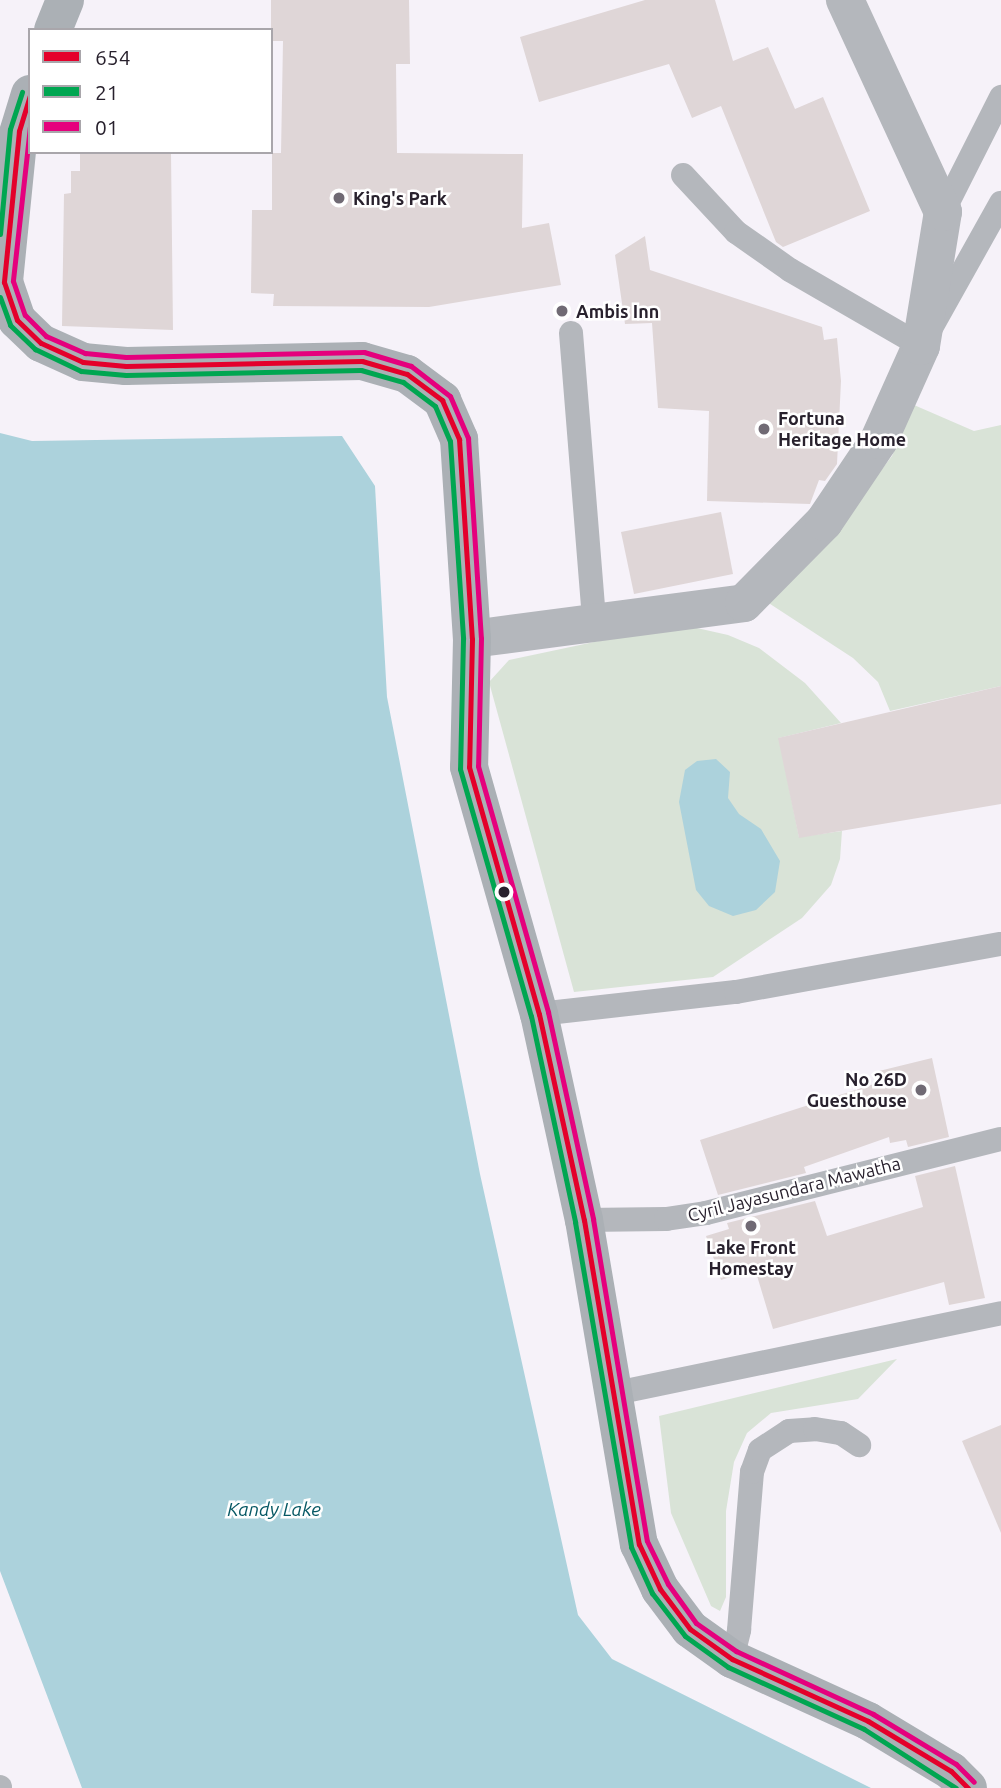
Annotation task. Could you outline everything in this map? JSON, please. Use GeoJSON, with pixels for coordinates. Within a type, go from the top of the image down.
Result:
{"type":"FeatureCollection","features":[{"type":"Feature","properties":{"kind":"main road"},"geometry":{"type":"LineString","coordinates":[[54,28],[65,0]]}},
{"type":"Feature","properties":{"kind":"main road"},"geometry":{"type":"LineString","coordinates":[[28,101],[19,131],[4,282],[17,320],[41,343],[83,362],[126,366],[362,361],[407,374],[442,400],[458,439],[472,639],[469,768],[539,1014],[584,1220],[616,1393],[639,1544],[660,1589],[690,1629],[732,1659],[868,1721],[951,1771],[968,1788]]}},
{"type":"Feature","properties":{"kind":"street"},"geometry":{"type":"LineString","coordinates":[[472,639],[594,620],[744,603],[824,522],[878,440],[921,346],[943,212],[845,0]]}},
{"type":"Feature","properties":{"kind":"lane"},"geometry":{"type":"LineString","coordinates":[[943,212],[1001,97]]}},
{"type":"Feature","properties":{"kind":"lane"},"geometry":{"type":"LineString","coordinates":[[683,176],[747,240],[790,270],[921,346],[1001,203]]}},
{"type":"Feature","properties":{"kind":"lane"},"geometry":{"type":"LineString","coordinates":[[571,333],[594,620]]}},
{"type":"Feature","properties":{"kind":"lane"},"geometry":{"type":"LineString","coordinates":[[539,1014],[736,992],[1001,944]]}},
{"type":"Feature","properties":{"kind":"lane","name":"Cyril Jayasundara Mawatha"},"geometry":{"type":"LineString","coordinates":[[584,1220],[666,1219],[706,1213],[1001,1139]]}},
{"type":"Feature","properties":{"kind":"lane"},"geometry":{"type":"LineString","coordinates":[[616,1393],[1001,1313]]}},
{"type":"Feature","properties":{"kind":"lane"},"geometry":{"type":"LineString","coordinates":[[732,1659],[740,1630],[752,1472],[760,1450],[789,1431],[815,1429],[841,1433],[859,1445]]}},
{"type":"Feature","properties":{"kind":"shaded area"},"geometry":{"type":"Polygon","coordinates":[[[914,405],[974,431],[1001,425],[1001,686],[890,711],[878,682],[853,658],[764,600],[839,525],[892,456],[914,405]]]}},
{"type":"Feature","properties":{"kind":"shaded area"},"geometry":{"type":"Polygon","coordinates":[[[679,624],[728,635],[759,648],[805,683],[841,723],[779,738],[799,837],[842,831],[840,859],[831,885],[802,918],[713,977],[574,992],[489,682],[509,660],[679,624]]]}},
{"type":"Feature","properties":{"kind":"shaded area"},"geometry":{"type":"Polygon","coordinates":[[[897,1359],[858,1399],[771,1413],[747,1433],[734,1462],[726,1511],[726,1597],[720,1611],[711,1606],[671,1513],[659,1416],[897,1359]]]}},
{"type":"Feature","properties":{"kind":"water","name":"Kandy Lake"},"geometry":{"type":"Polygon","coordinates":[[[0,433],[32,441],[342,436],[375,486],[387,697],[480,1174],[578,1615],[612,1659],[871,1788],[82,1788],[0,1571],[0,433]]]}},
{"type":"Feature","properties":{"kind":"water"},"geometry":{"type":"Polygon","coordinates":[[[716,759],[730,772],[728,798],[739,814],[761,829],[780,861],[775,892],[756,910],[733,916],[709,906],[696,890],[679,802],[685,770],[697,761],[716,759]]]}},
{"type":"Feature","properties":{"kind":"building"},"geometry":{"type":"Polygon","coordinates":[[[271,0],[409,0],[410,64],[396,64],[397,153],[523,154],[522,228],[549,223],[561,285],[429,307],[273,306],[274,294],[251,293],[252,210],[272,210],[272,154],[281,153],[283,41],[273,41],[271,0]]]}},
{"type":"Feature","properties":{"kind":"building"},"geometry":{"type":"Polygon","coordinates":[[[645,0],[715,0],[733,61],[768,47],[795,109],[823,97],[870,211],[783,247],[776,242],[721,106],[692,118],[669,64],[539,102],[520,37],[645,0]]]}},
{"type":"Feature","properties":{"kind":"building"},"geometry":{"type":"Polygon","coordinates":[[[80,154],[171,154],[173,330],[62,326],[64,194],[71,193],[71,171],[80,171],[80,154]]]}},
{"type":"Feature","properties":{"kind":"building"},"geometry":{"type":"Polygon","coordinates":[[[645,236],[650,270],[822,327],[824,340],[837,338],[841,381],[837,464],[825,481],[819,480],[810,504],[707,501],[709,411],[658,408],[652,323],[625,324],[615,255],[645,236]]]}},
{"type":"Feature","properties":{"kind":"building"},"geometry":{"type":"Polygon","coordinates":[[[721,512],[733,574],[634,594],[621,532],[721,512]]]}},
{"type":"Feature","properties":{"kind":"building"},"geometry":{"type":"Polygon","coordinates":[[[1001,686],[1001,804],[799,838],[778,738],[1001,686]]]}},
{"type":"Feature","properties":{"kind":"building"},"geometry":{"type":"Polygon","coordinates":[[[932,1058],[949,1137],[908,1147],[906,1140],[890,1143],[889,1137],[804,1167],[806,1173],[718,1195],[700,1140],[877,1083],[875,1072],[932,1058]]]}},
{"type":"Feature","properties":{"kind":"building"},"geometry":{"type":"Polygon","coordinates":[[[955,1166],[985,1298],[949,1305],[944,1282],[773,1329],[755,1269],[721,1280],[706,1236],[729,1229],[727,1223],[815,1201],[827,1236],[923,1207],[915,1176],[955,1166]]]}},
{"type":"Feature","properties":{"kind":"building"},"geometry":{"type":"Polygon","coordinates":[[[1001,1425],[1001,1533],[962,1441],[1001,1425]]]}},
{"type":"Feature","properties":{"kind":"transit line","name":"21"},"geometry":{"type":"LineString","coordinates":[[0,234],[10,129],[22,92]]}},
{"type":"Feature","properties":{"kind":"transit line","name":"654"},"geometry":{"type":"LineString","coordinates":[[28,102],[19,131],[4,282],[17,320],[41,343],[83,362],[126,366],[362,361],[407,374],[442,400],[459,439],[472,639],[469,767],[539,1014],[584,1220],[639,1544],[660,1589],[690,1629],[732,1659],[868,1721],[951,1771],[968,1788]]}},
{"type":"Feature","properties":{"kind":"transit line","name":"01"},"geometry":{"type":"LineString","coordinates":[[28,144],[13,281],[25,315],[46,336],[85,353],[126,357],[364,352],[411,366],[450,396],[468,438],[481,638],[478,766],[548,1012],[593,1219],[647,1541],[668,1584],[696,1623],[736,1651],[873,1714],[956,1764],[974,1782]]}},
{"type":"Feature","properties":{"kind":"transit line","name":"21"},"geometry":{"type":"LineString","coordinates":[[0,297],[10,325],[35,349],[81,371],[126,375],[361,370],[403,382],[435,406],[450,441],[463,639],[460,769],[531,1016],[575,1222],[631,1547],[652,1593],[685,1636],[728,1667],[864,1729],[956,1788]]}},
{"type":"Feature","properties":{"kind":"place","name":"King's Park"},"geometry":{"type":"Point","coordinates":[339,198]}},
{"type":"Feature","properties":{"kind":"place","name":"Ambis Inn"},"geometry":{"type":"Point","coordinates":[562,311]}},
{"type":"Feature","properties":{"kind":"place","name":"Fortuna Heritage Home"},"geometry":{"type":"Point","coordinates":[764,429]}},
{"type":"Feature","properties":{"kind":"place","name":"No 26D Guesthouse"},"geometry":{"type":"Point","coordinates":[921,1090]}},
{"type":"Feature","properties":{"kind":"place","name":"Lake Front Homestay"},"geometry":{"type":"Point","coordinates":[751,1226]}}]}
